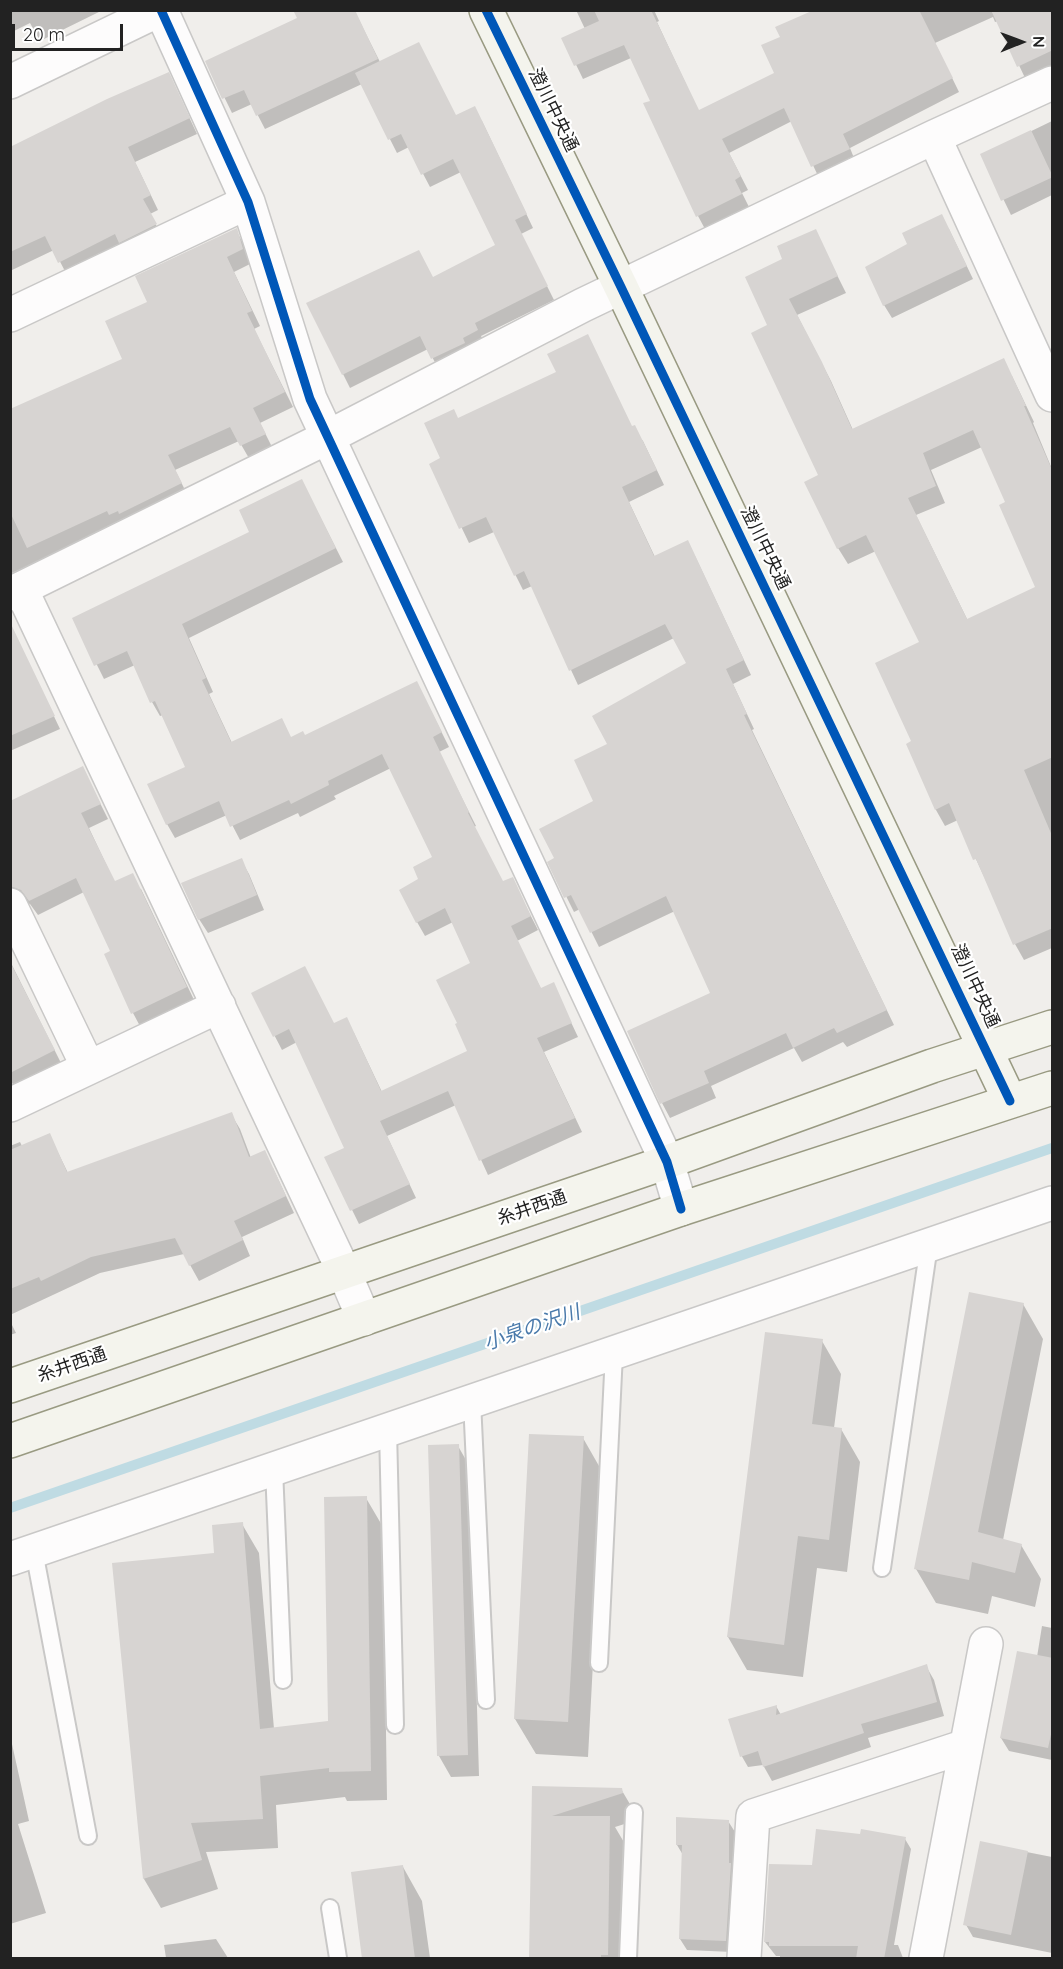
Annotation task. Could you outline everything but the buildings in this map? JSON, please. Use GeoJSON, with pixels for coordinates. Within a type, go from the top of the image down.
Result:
{"type":"FeatureCollection","features":[{"type":"Feature","properties":{"kind":"street"},"geometry":{"type":"LineString","coordinates":[[10,82],[160,10],[248,202],[310,399],[667,1162],[681,1209]]}},
{"type":"Feature","properties":{"kind":"street","name":"澄川中央通"},"geometry":{"type":"LineString","coordinates":[[486,10],[1010,1101]]}},
{"type":"Feature","properties":{"kind":"street"},"geometry":{"type":"LineString","coordinates":[[364,1319],[219,1006],[16,592],[621,287],[934,137],[1053,83]]}},
{"type":"Feature","properties":{"kind":"street"},"geometry":{"type":"LineString","coordinates":[[934,137],[1053,395]]}},
{"type":"Feature","properties":{"kind":"street"},"geometry":{"type":"LineString","coordinates":[[10,315],[248,202]]}},
{"type":"Feature","properties":{"kind":"street"},"geometry":{"type":"LineString","coordinates":[[10,905],[88,1067]]}},
{"type":"Feature","properties":{"kind":"street"},"geometry":{"type":"LineString","coordinates":[[10,1105],[219,1006]]}},
{"type":"Feature","properties":{"kind":"street","name":"糸井西通"},"geometry":{"type":"LineString","coordinates":[[10,1386],[667,1162],[932,1066],[1053,1027]]}},
{"type":"Feature","properties":{"kind":"street"},"geometry":{"type":"LineString","coordinates":[[10,1441],[681,1209],[1053,1088]]}},
{"type":"Feature","properties":{"kind":"street"},"geometry":{"type":"LineString","coordinates":[[22,1555],[1053,1203]]}},
{"type":"Feature","properties":{"kind":"street"},"geometry":{"type":"LineString","coordinates":[[926,1959],[986,1644]]}},
{"type":"Feature","properties":{"kind":"street"},"geometry":{"type":"LineString","coordinates":[[744,1959],[753,1816],[966,1746]]}},
{"type":"Feature","properties":{"kind":"lane"},"geometry":{"type":"LineString","coordinates":[[882,1568],[929,1245]]}},
{"type":"Feature","properties":{"kind":"lane"},"geometry":{"type":"LineString","coordinates":[[599,1663],[614,1353]]}},
{"type":"Feature","properties":{"kind":"lane"},"geometry":{"type":"LineString","coordinates":[[472,1401],[486,1700]]}},
{"type":"Feature","properties":{"kind":"lane"},"geometry":{"type":"LineString","coordinates":[[388,1430],[395,1725]]}},
{"type":"Feature","properties":{"kind":"lane"},"geometry":{"type":"LineString","coordinates":[[274,1469],[282,1680]]}},
{"type":"Feature","properties":{"kind":"lane"},"geometry":{"type":"LineString","coordinates":[[22,1555],[88,1836]]}},
{"type":"Feature","properties":{"kind":"lane"},"geometry":{"type":"LineString","coordinates":[[628,1959],[634,1812]]}},
{"type":"Feature","properties":{"kind":"lane"},"geometry":{"type":"LineString","coordinates":[[330,1908],[338,1959]]}},
{"type":"Feature","properties":{"kind":"waterway","name":"小泉の沢川"},"geometry":{"type":"LineString","coordinates":[[10,1508],[1052,1148]]}},
{"type":"Feature","properties":{"kind":"cycle path"},"geometry":{"type":"LineString","coordinates":[[161,10],[248,202],[310,399],[667,1162],[681,1209]]}},
{"type":"Feature","properties":{"kind":"cycle path"},"geometry":{"type":"LineString","coordinates":[[486,10],[1010,1101]]}}]}
